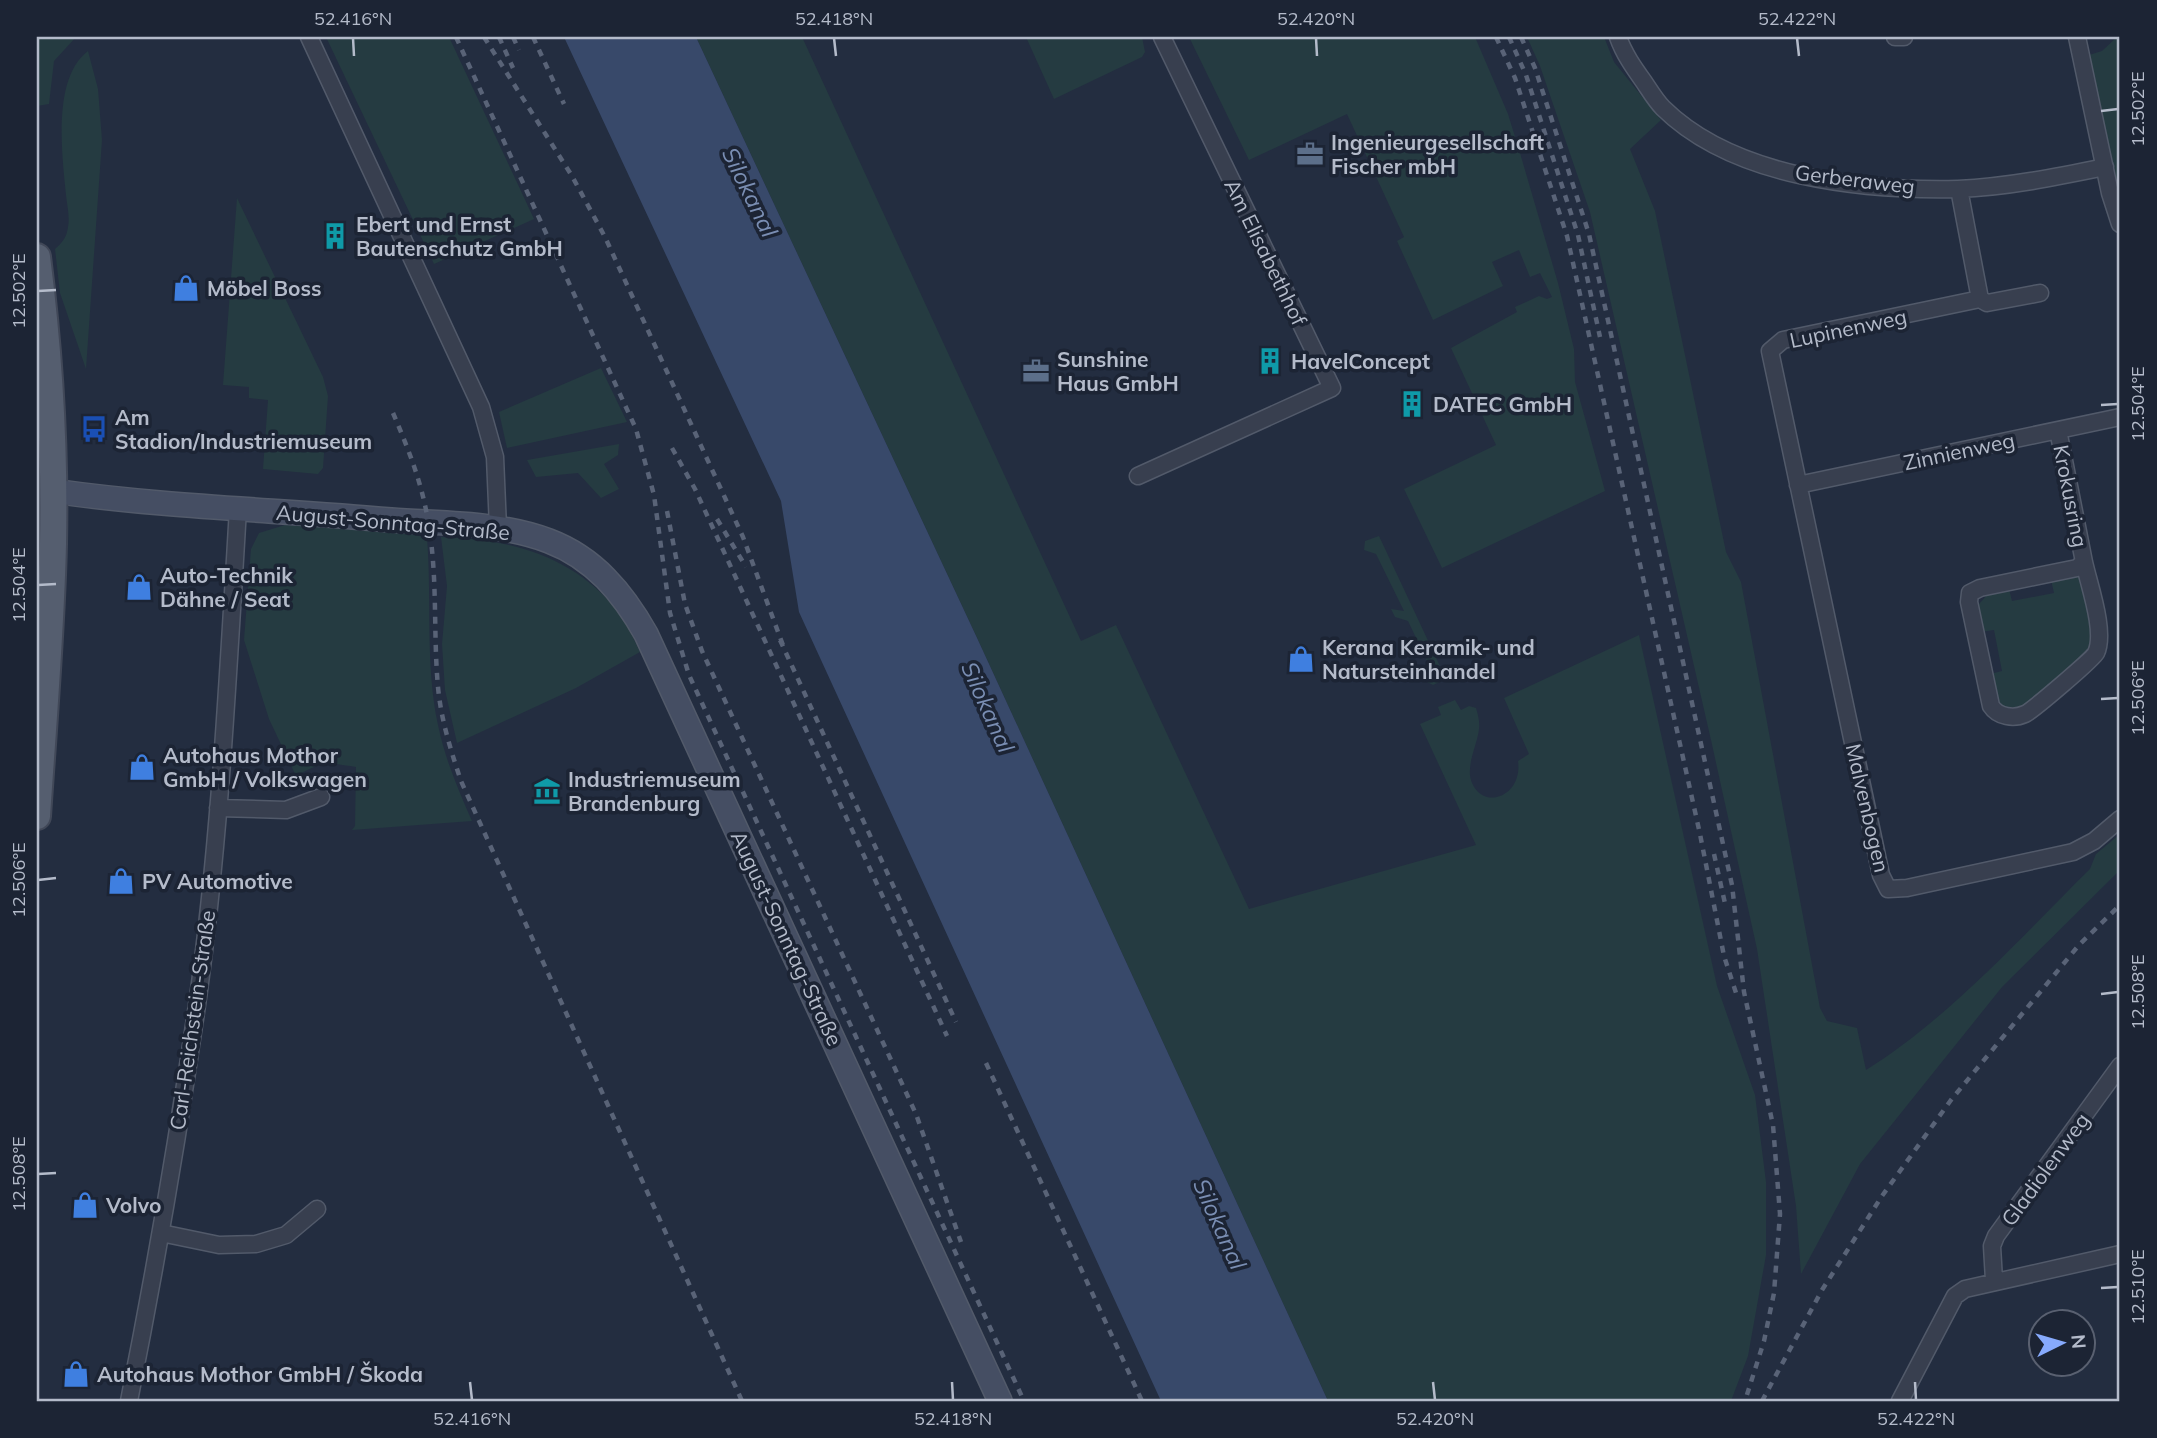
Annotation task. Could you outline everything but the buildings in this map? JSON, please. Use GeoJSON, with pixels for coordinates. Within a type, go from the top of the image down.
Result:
{"type":"FeatureCollection","features":[{"type":"Feature","properties":{"kind":"main road"},"geometry":{"type":"LineString","coordinates":[[37,257],[44,312],[45,491],[53,545],[37,816]]}},
{"type":"Feature","properties":{"kind":"street"},"geometry":{"type":"LineString","coordinates":[[309,37],[481,407],[495,457],[498,528]]}},
{"type":"Feature","properties":{"kind":"street","name":"Am Elisabethhof"},"geometry":{"type":"LineString","coordinates":[[1138,476],[1332,388],[1162,37]]}},
{"type":"Feature","properties":{"kind":"street","name":"Gerberaweg"},"geometry":{"type":"LineString","coordinates":[[1618,37],[1622,50],[1662,107],[1707,141],[1735,156],[1810,178],[1901,188],[1959,188],[2030,182],[2105,167]]}},
{"type":"Feature","properties":{"kind":"street"},"geometry":{"type":"LineString","coordinates":[[1895,37],[1904,37]]}},
{"type":"Feature","properties":{"kind":"street"},"geometry":{"type":"LineString","coordinates":[[2077,37],[2110,193],[2120,224]]}},
{"type":"Feature","properties":{"kind":"street"},"geometry":{"type":"LineString","coordinates":[[1959,188],[1980,299]]}},
{"type":"Feature","properties":{"kind":"street","name":"Lupinenweg"},"geometry":{"type":"LineString","coordinates":[[1798,485],[1770,351],[1783,340],[1980,299],[1987,303],[2040,293]]}},
{"type":"Feature","properties":{"kind":"street","name":"Zinnienweg"},"geometry":{"type":"LineString","coordinates":[[1798,485],[2120,416]]}},
{"type":"Feature","properties":{"kind":"street","name":"Krokusring"},"geometry":{"type":"LineString","coordinates":[[2058,430],[2100,633],[2096,654],[2025,714],[2005,716],[1995,712],[1969,602],[1970,593],[1980,588],[2077,568],[2084,562]]}},
{"type":"Feature","properties":{"kind":"street","name":"Malvenbogen"},"geometry":{"type":"LineString","coordinates":[[1798,485],[1881,875],[1888,889],[1907,888],[2073,852],[2094,841],[2120,819]]}},
{"type":"Feature","properties":{"kind":"street","name":"August-Sonntag-Straße"},"geometry":{"type":"LineString","coordinates":[[45,491],[89,497],[498,528],[551,542],[582,559],[607,578],[640,623],[681,706],[1000,1401]]}},
{"type":"Feature","properties":{"kind":"street","name":"Carl-Reichstein-Straße"},"geometry":{"type":"LineString","coordinates":[[129,1401],[161,1233],[197,1004],[218,808],[238,509]]}},
{"type":"Feature","properties":{"kind":"street"},"geometry":{"type":"LineString","coordinates":[[218,808],[286,810],[321,797]]}},
{"type":"Feature","properties":{"kind":"street","name":"Gladiolenweg"},"geometry":{"type":"LineString","coordinates":[[1994,1280],[1992,1246],[1996,1236],[2120,1066]]}},
{"type":"Feature","properties":{"kind":"street"},"geometry":{"type":"LineString","coordinates":[[161,1233],[219,1245],[256,1244],[286,1235],[317,1209]]}},
{"type":"Feature","properties":{"kind":"street"},"geometry":{"type":"LineString","coordinates":[[1900,1401],[1955,1296],[1965,1289],[1994,1280],[2120,1254]]}},
{"type":"Feature","properties":{"kind":"green space"},"geometry":{"type":"Polygon","coordinates":[[[37,37],[76,37],[54,61],[49,104],[37,106],[37,37]]]}},
{"type":"Feature","properties":{"kind":"green space"},"geometry":{"type":"Polygon","coordinates":[[[326,37],[449,37],[534,219],[434,264],[326,37]]]}},
{"type":"Feature","properties":{"kind":"green space"},"geometry":{"type":"Polygon","coordinates":[[[696,37],[802,37],[1081,641],[1116,625],[1249,909],[1476,845],[1420,724],[1441,715],[1438,707],[1455,700],[1461,710],[1469,706],[1476,708],[1479,726],[1470,777],[1478,792],[1493,798],[1501,796],[1515,783],[1518,761],[1529,754],[1504,698],[1639,635],[1717,986],[1755,1095],[1766,1182],[1766,1255],[1748,1356],[1731,1401],[1328,1401],[978,640],[696,37]]]}},
{"type":"Feature","properties":{"kind":"green space"},"geometry":{"type":"Polygon","coordinates":[[[1026,37],[1142,37],[1145,52],[1142,57],[1054,99],[1026,37]]]}},
{"type":"Feature","properties":{"kind":"green space"},"geometry":{"type":"Polygon","coordinates":[[[1189,37],[1475,37],[1508,114],[1558,283],[1574,349],[1575,382],[1605,491],[1442,568],[1404,489],[1496,445],[1451,348],[1517,312],[1515,307],[1539,296],[1547,299],[1552,297],[1540,273],[1530,277],[1519,250],[1492,262],[1503,286],[1433,320],[1397,241],[1404,237],[1347,114],[1249,160],[1189,37]]]}},
{"type":"Feature","properties":{"kind":"green space"},"geometry":{"type":"Polygon","coordinates":[[[1527,37],[1604,37],[1614,62],[1661,120],[1630,149],[1655,211],[1726,552],[1741,582],[1820,1008],[1827,1021],[1857,1028],[1866,1070],[1926,1027],[1983,976],[2090,869],[2096,854],[2120,834],[2120,870],[2002,987],[1860,1164],[1801,1274],[1796,1206],[1757,949],[1711,740],[1590,212],[1540,66],[1527,37]]]}},
{"type":"Feature","properties":{"kind":"green space"},"geometry":{"type":"Polygon","coordinates":[[[2120,37],[2118,186],[2089,55],[2102,51],[2120,37]]]}},
{"type":"Feature","properties":{"kind":"green space"},"geometry":{"type":"Polygon","coordinates":[[[88,51],[98,89],[102,140],[86,369],[60,293],[55,249],[65,237],[69,223],[62,139],[64,98],[77,63],[88,51]]]}},
{"type":"Feature","properties":{"kind":"green space"},"geometry":{"type":"Polygon","coordinates":[[[237,198],[323,377],[328,396],[323,468],[318,474],[263,469],[268,400],[249,398],[249,387],[223,385],[237,198]]]}},
{"type":"Feature","properties":{"kind":"green space"},"geometry":{"type":"Polygon","coordinates":[[[601,368],[627,422],[507,448],[499,412],[601,368]]]}},
{"type":"Feature","properties":{"kind":"green space"},"geometry":{"type":"Polygon","coordinates":[[[619,444],[618,455],[604,464],[619,489],[601,498],[578,473],[536,477],[527,460],[619,444]]]}},
{"type":"Feature","properties":{"kind":"green space"},"geometry":{"type":"Polygon","coordinates":[[[285,525],[412,534],[427,538],[434,702],[444,750],[472,821],[352,830],[355,826],[356,767],[325,764],[296,776],[269,719],[244,640],[251,549],[259,533],[285,525]]]}},
{"type":"Feature","properties":{"kind":"green space"},"geometry":{"type":"Polygon","coordinates":[[[1379,536],[1446,679],[1433,685],[1427,682],[1423,674],[1435,678],[1408,621],[1395,617],[1391,609],[1404,611],[1376,554],[1364,550],[1365,541],[1379,536]]]}},
{"type":"Feature","properties":{"kind":"green space"},"geometry":{"type":"Polygon","coordinates":[[[441,537],[517,547],[562,565],[602,594],[620,614],[640,652],[576,688],[457,743],[445,690],[442,644],[447,586],[441,537]]]}},
{"type":"Feature","properties":{"kind":"green space"},"geometry":{"type":"Polygon","coordinates":[[[2077,576],[2086,590],[2091,609],[2091,646],[2071,669],[2030,704],[2016,710],[2003,707],[1995,697],[1990,674],[2002,671],[1994,630],[1981,632],[1979,604],[1988,594],[2009,589],[2012,601],[2054,593],[2051,580],[2077,576]]]}},
{"type":"Feature","properties":{"kind":"water","name":"Silokanal"},"geometry":{"type":"Polygon","coordinates":[[[564,37],[696,37],[978,640],[1328,1401],[1161,1401],[799,612],[781,501],[564,37]]]}},
{"type":"Feature","properties":{"kind":"railway"},"geometry":{"type":"LineString","coordinates":[[456,37],[636,429],[654,495],[670,613],[689,675],[1024,1401]]}},
{"type":"Feature","properties":{"kind":"railway"},"geometry":{"type":"LineString","coordinates":[[484,37],[572,176],[605,237],[743,537],[784,648]]}},
{"type":"Feature","properties":{"kind":"railway"},"geometry":{"type":"LineString","coordinates":[[499,37],[513,68]]}},
{"type":"Feature","properties":{"kind":"railway"},"geometry":{"type":"LineString","coordinates":[[513,37],[519,50]]}},
{"type":"Feature","properties":{"kind":"railway"},"geometry":{"type":"LineString","coordinates":[[533,37],[564,104]]}},
{"type":"Feature","properties":{"kind":"railway"},"geometry":{"type":"LineString","coordinates":[[1496,37],[1515,78],[1567,236],[1700,834],[1724,956],[1738,999]]}},
{"type":"Feature","properties":{"kind":"railway"},"geometry":{"type":"LineString","coordinates":[[1509,37],[1526,75],[1578,235],[1600,337]]}},
{"type":"Feature","properties":{"kind":"railway"},"geometry":{"type":"LineString","coordinates":[[1521,37],[1535,68],[1589,234],[1732,885],[1744,992],[1773,1125],[1780,1214],[1774,1293],[1764,1341],[1745,1401]]}},
{"type":"Feature","properties":{"kind":"railway"},"geometry":{"type":"LineString","coordinates":[[393,413],[414,466],[428,521],[433,562],[439,699],[461,781],[742,1401]]}},
{"type":"Feature","properties":{"kind":"railway"},"geometry":{"type":"LineString","coordinates":[[672,448],[695,489],[947,1036]]}},
{"type":"Feature","properties":{"kind":"railway"},"geometry":{"type":"LineString","coordinates":[[667,511],[685,604],[702,651],[916,1114],[961,1242]]}},
{"type":"Feature","properties":{"kind":"railway"},"geometry":{"type":"LineString","coordinates":[[717,519],[746,567]]}},
{"type":"Feature","properties":{"kind":"railway"},"geometry":{"type":"LineString","coordinates":[[780,640],[956,1022]]}},
{"type":"Feature","properties":{"kind":"railway"},"geometry":{"type":"LineString","coordinates":[[1714,854],[1726,908]]}},
{"type":"Feature","properties":{"kind":"railway"},"geometry":{"type":"LineString","coordinates":[[1762,1401],[1822,1290],[1882,1196],[1951,1100],[2079,945],[2120,905]]}},
{"type":"Feature","properties":{"kind":"railway"},"geometry":{"type":"LineString","coordinates":[[986,1063],[1142,1401]]}},
{"type":"Feature","properties":{"kind":"place","name":"Ingenieurgesellschaft Fischer mbH"},"geometry":{"type":"Point","coordinates":[1310,154]}},
{"type":"Feature","properties":{"kind":"place","name":"Ebert und Ernst Bautenschutz GmbH"},"geometry":{"type":"Point","coordinates":[335,236]}},
{"type":"Feature","properties":{"kind":"place","name":"Möbel Boss"},"geometry":{"type":"Point","coordinates":[186,288]}},
{"type":"Feature","properties":{"kind":"place","name":"HavelConcept"},"geometry":{"type":"Point","coordinates":[1270,361]}},
{"type":"Feature","properties":{"kind":"place","name":"Sunshine Haus GmbH"},"geometry":{"type":"Point","coordinates":[1036,371]}},
{"type":"Feature","properties":{"kind":"place","name":"DATEC GmbH"},"geometry":{"type":"Point","coordinates":[1412,404]}},
{"type":"Feature","properties":{"kind":"place","name":"Am Stadion/Industriemuseum"},"geometry":{"type":"Point","coordinates":[94,429]}},
{"type":"Feature","properties":{"kind":"place","name":"Auto-Technik Dähne / Seat"},"geometry":{"type":"Point","coordinates":[139,587]}},
{"type":"Feature","properties":{"kind":"place","name":"Kerana Keramik- und Natursteinhandel"},"geometry":{"type":"Point","coordinates":[1301,659]}},
{"type":"Feature","properties":{"kind":"place","name":"Autohaus Mothor GmbH / Volkswagen"},"geometry":{"type":"Point","coordinates":[142,767]}},
{"type":"Feature","properties":{"kind":"place","name":"Industriemuseum Brandenburg"},"geometry":{"type":"Point","coordinates":[547,791]}},
{"type":"Feature","properties":{"kind":"place","name":"PV Automotive"},"geometry":{"type":"Point","coordinates":[121,881]}},
{"type":"Feature","properties":{"kind":"place","name":"Volvo"},"geometry":{"type":"Point","coordinates":[85,1205]}},
{"type":"Feature","properties":{"kind":"place","name":"Autohaus Mothor GmbH / Škoda"},"geometry":{"type":"Point","coordinates":[76,1374]}}]}
